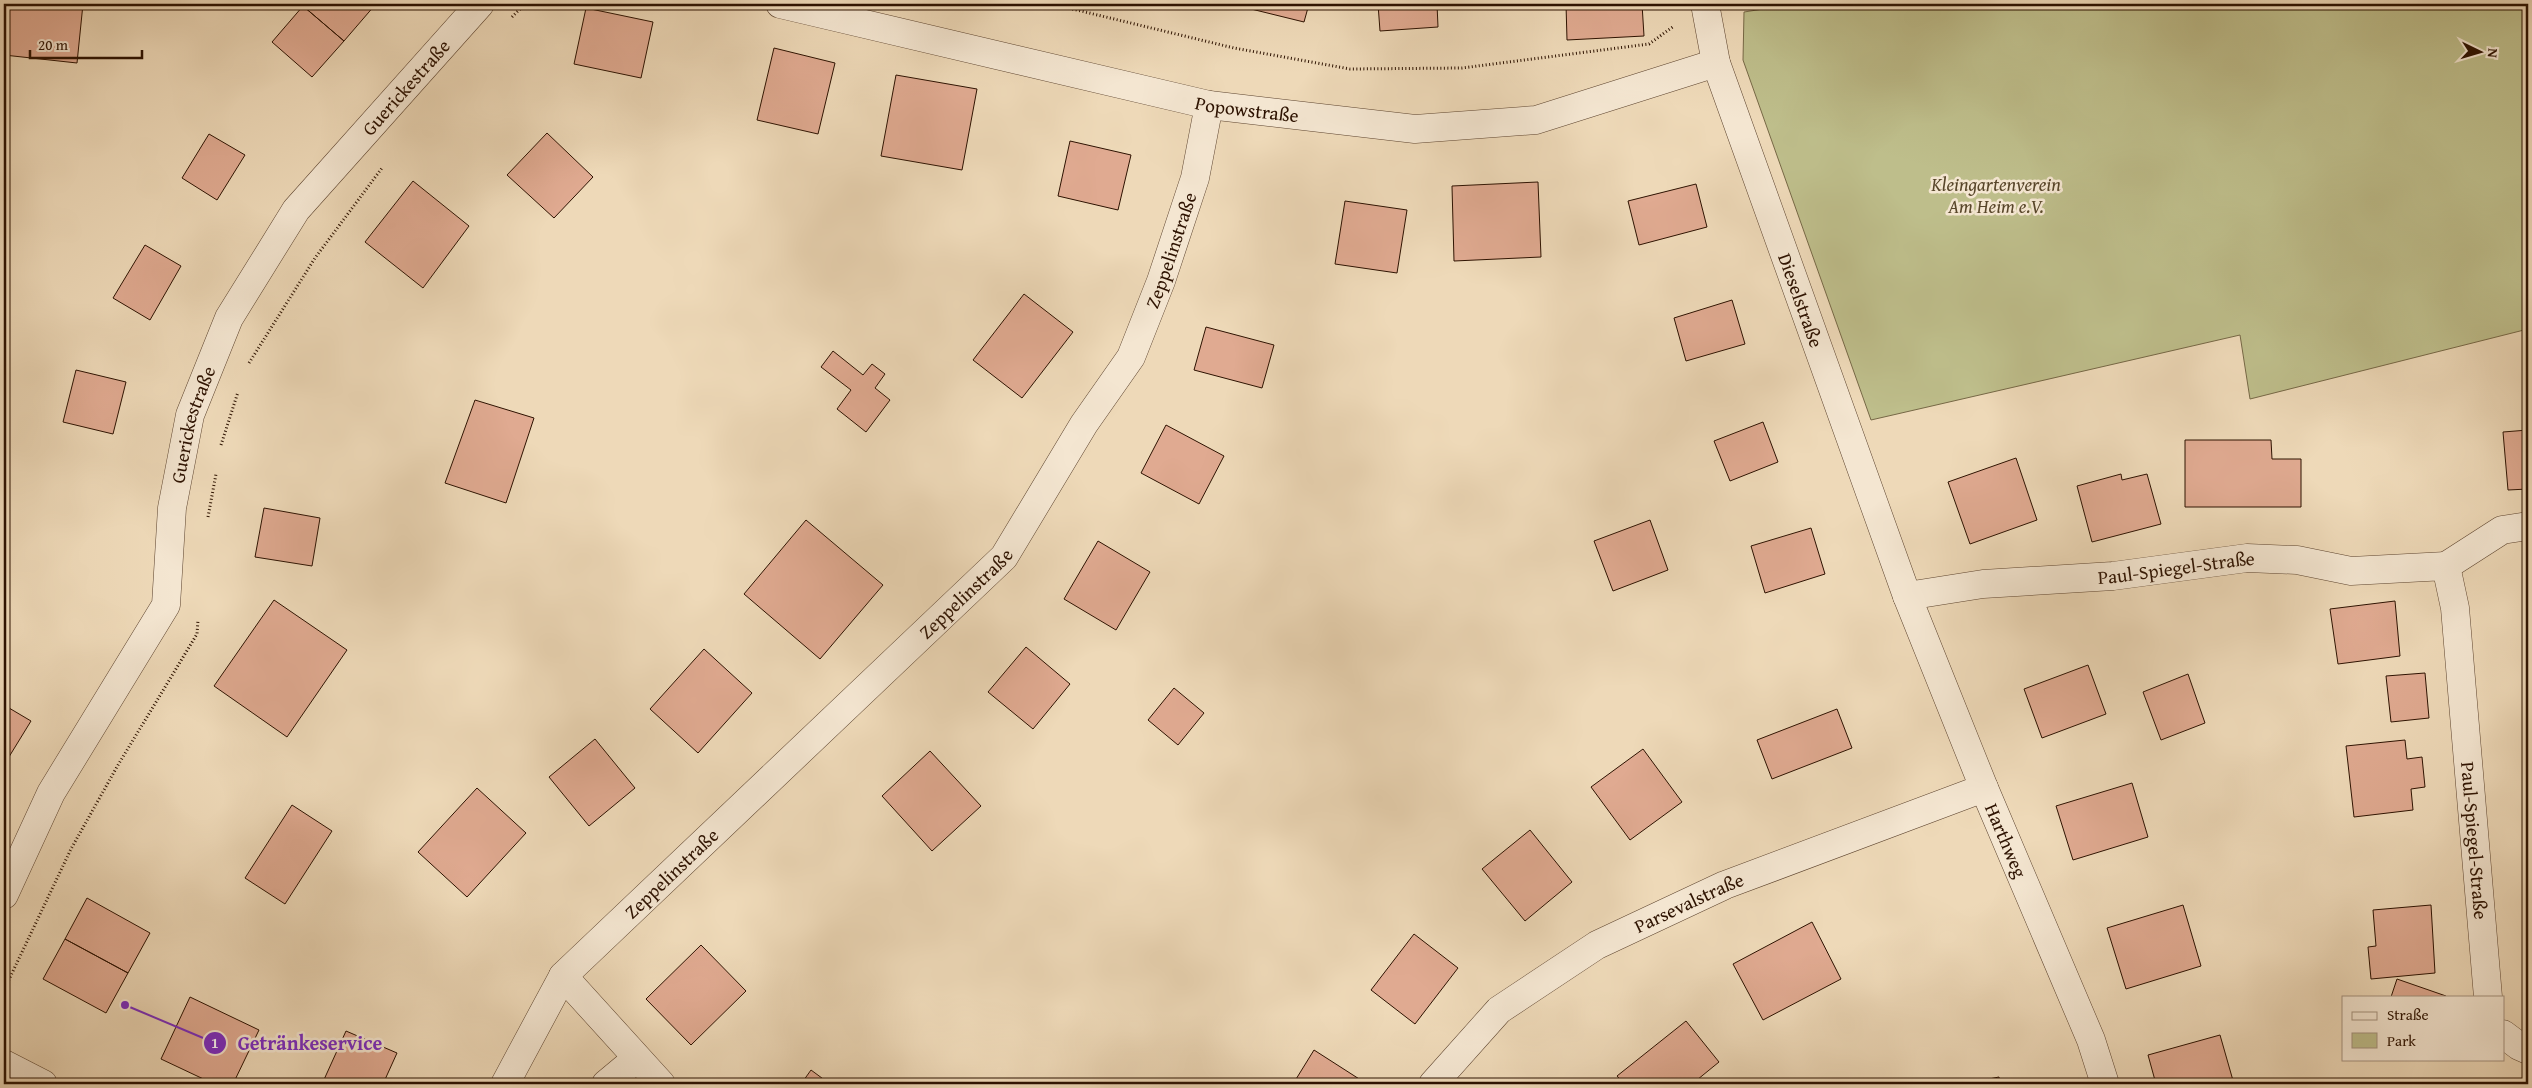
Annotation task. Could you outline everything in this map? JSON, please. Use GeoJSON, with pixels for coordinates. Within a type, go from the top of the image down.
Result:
{"type":"FeatureCollection","features":[{"type":"Feature","properties":{"kind":"street","name":"Guerickestraße"},"geometry":{"type":"LineString","coordinates":[[4,895],[51,793],[166,605],[172,508],[190,415],[229,318],[296,210],[480,4]]}},
{"type":"Feature","properties":{"kind":"street","name":"Popowstraße"},"geometry":{"type":"LineString","coordinates":[[780,4],[1209,105],[1415,129],[1536,120],[1716,64]]}},
{"type":"Feature","properties":{"kind":"street","name":"Dieselstraße"},"geometry":{"type":"LineString","coordinates":[[1705,4],[1716,64],[1907,596]]}},
{"type":"Feature","properties":{"kind":"street","name":"Zeppelinstraße"},"geometry":{"type":"LineString","coordinates":[[505,1084],[563,976],[1004,557],[1084,424],[1131,357],[1161,281],[1195,178],[1209,105]]}},
{"type":"Feature","properties":{"kind":"street"},"geometry":{"type":"LineString","coordinates":[[2446,566],[2502,530],[2528,526]]}},
{"type":"Feature","properties":{"kind":"street","name":"Paul-Spiegel-Straße"},"geometry":{"type":"LineString","coordinates":[[1907,596],[1982,584],[2113,576],[2247,558],[2298,560],[2350,570],[2446,566],[2455,608],[2488,996]]}},
{"type":"Feature","properties":{"kind":"street","name":"Harthweg"},"geometry":{"type":"LineString","coordinates":[[1907,596],[1984,788],[2091,1040],[2106,1084]]}},
{"type":"Feature","properties":{"kind":"street","name":"Parsevalstraße"},"geometry":{"type":"LineString","coordinates":[[1433,1084],[1499,1010],[1597,945],[1725,885],[1984,788]]}},
{"type":"Feature","properties":{"kind":"street"},"geometry":{"type":"LineString","coordinates":[[563,976],[636,1060],[661,1084]]}},
{"type":"Feature","properties":{"kind":"street"},"geometry":{"type":"LineString","coordinates":[[2504,1035],[2528,1050]]}},
{"type":"Feature","properties":{"kind":"street"},"geometry":{"type":"LineString","coordinates":[[606,1084],[636,1060]]}},
{"type":"Feature","properties":{"kind":"street"},"geometry":{"type":"LineString","coordinates":[[4,1064],[43,1084]]}},
{"type":"Feature","properties":{"kind":"path"},"geometry":{"type":"LineString","coordinates":[[506,25],[524,4]]}},
{"type":"Feature","properties":{"kind":"path"},"geometry":{"type":"LineString","coordinates":[[1052,4],[1234,48],[1350,69],[1462,68],[1649,44],[1705,4]]}},
{"type":"Feature","properties":{"kind":"path"},"geometry":{"type":"LineString","coordinates":[[246,368],[309,267],[383,166]]}},
{"type":"Feature","properties":{"kind":"path"},"geometry":{"type":"LineString","coordinates":[[220,453],[240,387]]}},
{"type":"Feature","properties":{"kind":"path"},"geometry":{"type":"LineString","coordinates":[[207,519],[216,472]]}},
{"type":"Feature","properties":{"kind":"path"},"geometry":{"type":"LineString","coordinates":[[4,990],[71,849],[118,765],[197,634],[198,615]]}},
{"type":"Feature","properties":{"kind":"green space","name":"Kleingartenverein Am Heim e.V."},"geometry":{"type":"Polygon","coordinates":[[[1795,4],[2528,4],[2528,329],[2250,399],[2240,335],[1871,420],[1743,60],[1744,12],[1795,4]]]}},
{"type":"Feature","properties":{"kind":"building"},"geometry":{"type":"Polygon","coordinates":[[[4,4],[83,4],[77,63],[4,55],[4,4]]]}},
{"type":"Feature","properties":{"kind":"building"},"geometry":{"type":"Polygon","coordinates":[[[305,4],[375,5],[344,41],[303,6],[305,4]]]}},
{"type":"Feature","properties":{"kind":"building"},"geometry":{"type":"Polygon","coordinates":[[[1244,4],[1309,4],[1304,22],[1243,7],[1244,4]]]}},
{"type":"Feature","properties":{"kind":"building"},"geometry":{"type":"Polygon","coordinates":[[[1378,4],[1437,4],[1438,27],[1380,31],[1378,4]]]}},
{"type":"Feature","properties":{"kind":"building"},"geometry":{"type":"Polygon","coordinates":[[[1566,4],[1642,4],[1644,36],[1567,40],[1566,4]]]}},
{"type":"Feature","properties":{"kind":"building"},"geometry":{"type":"Polygon","coordinates":[[[303,6],[344,41],[312,77],[272,42],[303,6]]]}},
{"type":"Feature","properties":{"kind":"building"},"geometry":{"type":"Polygon","coordinates":[[[586,8],[653,22],[641,78],[574,64],[586,8]]]}},
{"type":"Feature","properties":{"kind":"building"},"geometry":{"type":"Polygon","coordinates":[[[774,48],[835,63],[818,134],[757,120],[774,48]]]}},
{"type":"Feature","properties":{"kind":"building"},"geometry":{"type":"Polygon","coordinates":[[[896,75],[977,89],[962,170],[881,156],[896,75]]]}},
{"type":"Feature","properties":{"kind":"building"},"geometry":{"type":"Polygon","coordinates":[[[547,133],[593,177],[554,218],[507,175],[547,133]]]}},
{"type":"Feature","properties":{"kind":"building"},"geometry":{"type":"Polygon","coordinates":[[[209,134],[245,155],[217,200],[182,178],[209,134]]]}},
{"type":"Feature","properties":{"kind":"building"},"geometry":{"type":"Polygon","coordinates":[[[1070,141],[1131,155],[1118,210],[1058,196],[1070,141]]]}},
{"type":"Feature","properties":{"kind":"building"},"geometry":{"type":"Polygon","coordinates":[[[413,181],[469,226],[423,288],[365,242],[413,181]]]}},
{"type":"Feature","properties":{"kind":"building"},"geometry":{"type":"Polygon","coordinates":[[[1538,182],[1541,257],[1454,261],[1452,186],[1538,182]]]}},
{"type":"Feature","properties":{"kind":"building"},"geometry":{"type":"Polygon","coordinates":[[[1696,184],[1707,227],[1639,245],[1628,201],[1696,184]]]}},
{"type":"Feature","properties":{"kind":"building"},"geometry":{"type":"Polygon","coordinates":[[[1345,201],[1407,210],[1397,273],[1335,264],[1345,201]]]}},
{"type":"Feature","properties":{"kind":"building"},"geometry":{"type":"Polygon","coordinates":[[[145,245],[181,266],[150,320],[113,298],[145,245]]]}},
{"type":"Feature","properties":{"kind":"building"},"geometry":{"type":"Polygon","coordinates":[[[1024,294],[1073,332],[1022,398],[973,360],[1024,294]]]}},
{"type":"Feature","properties":{"kind":"building"},"geometry":{"type":"Polygon","coordinates":[[[1732,300],[1745,344],[1686,361],[1674,318],[1732,300]]]}},
{"type":"Feature","properties":{"kind":"building"},"geometry":{"type":"Polygon","coordinates":[[[1206,327],[1274,345],[1262,388],[1194,370],[1206,327]]]}},
{"type":"Feature","properties":{"kind":"building"},"geometry":{"type":"Polygon","coordinates":[[[833,351],[863,375],[872,364],[885,374],[875,388],[890,400],[866,432],[837,409],[851,390],[821,367],[833,351]]]}},
{"type":"Feature","properties":{"kind":"building"},"geometry":{"type":"Polygon","coordinates":[[[76,370],[126,382],[113,434],[63,422],[76,370]]]}},
{"type":"Feature","properties":{"kind":"building"},"geometry":{"type":"Polygon","coordinates":[[[475,400],[534,418],[506,503],[445,483],[475,400]]]}},
{"type":"Feature","properties":{"kind":"building"},"geometry":{"type":"Polygon","coordinates":[[[1763,422],[1778,462],[1730,481],[1714,441],[1763,422]]]}},
{"type":"Feature","properties":{"kind":"building"},"geometry":{"type":"Polygon","coordinates":[[[1166,425],[1224,456],[1199,504],[1141,473],[1166,425]]]}},
{"type":"Feature","properties":{"kind":"building"},"geometry":{"type":"Polygon","coordinates":[[[2528,430],[2528,489],[2508,490],[2503,432],[2528,430]]]}},
{"type":"Feature","properties":{"kind":"building"},"geometry":{"type":"Polygon","coordinates":[[[2185,440],[2271,440],[2272,459],[2301,459],[2301,507],[2185,507],[2185,440]]]}},
{"type":"Feature","properties":{"kind":"building"},"geometry":{"type":"Polygon","coordinates":[[[2016,458],[2037,520],[1970,544],[1948,482],[2016,458]]]}},
{"type":"Feature","properties":{"kind":"building"},"geometry":{"type":"Polygon","coordinates":[[[2121,474],[2122,480],[2147,474],[2161,524],[2092,542],[2077,486],[2121,474]]]}},
{"type":"Feature","properties":{"kind":"building"},"geometry":{"type":"Polygon","coordinates":[[[264,508],[320,518],[312,566],[255,557],[264,508]]]}},
{"type":"Feature","properties":{"kind":"building"},"geometry":{"type":"Polygon","coordinates":[[[806,520],[883,585],[820,659],[744,594],[806,520]]]}},
{"type":"Feature","properties":{"kind":"building"},"geometry":{"type":"Polygon","coordinates":[[[1650,520],[1668,570],[1613,591],[1594,541],[1650,520]]]}},
{"type":"Feature","properties":{"kind":"building"},"geometry":{"type":"Polygon","coordinates":[[[1811,528],[1825,574],[1765,593],[1751,546],[1811,528]]]}},
{"type":"Feature","properties":{"kind":"building"},"geometry":{"type":"Polygon","coordinates":[[[1098,541],[1150,572],[1116,630],[1064,599],[1098,541]]]}},
{"type":"Feature","properties":{"kind":"building"},"geometry":{"type":"Polygon","coordinates":[[[274,600],[347,650],[287,737],[214,686],[274,600]]]}},
{"type":"Feature","properties":{"kind":"building"},"geometry":{"type":"Polygon","coordinates":[[[2395,601],[2400,656],[2338,664],[2330,609],[2395,601]]]}},
{"type":"Feature","properties":{"kind":"building"},"geometry":{"type":"Polygon","coordinates":[[[1026,647],[1070,684],[1033,729],[988,692],[1026,647]]]}},
{"type":"Feature","properties":{"kind":"building"},"geometry":{"type":"Polygon","coordinates":[[[704,649],[752,693],[698,753],[650,709],[704,649]]]}},
{"type":"Feature","properties":{"kind":"building"},"geometry":{"type":"Polygon","coordinates":[[[2088,665],[2106,714],[2042,738],[2024,689],[2088,665]]]}},
{"type":"Feature","properties":{"kind":"building"},"geometry":{"type":"Polygon","coordinates":[[[2425,673],[2429,718],[2391,722],[2386,676],[2425,673]]]}},
{"type":"Feature","properties":{"kind":"building"},"geometry":{"type":"Polygon","coordinates":[[[2188,674],[2205,723],[2161,740],[2143,692],[2188,674]]]}},
{"type":"Feature","properties":{"kind":"building"},"geometry":{"type":"Polygon","coordinates":[[[1174,688],[1204,713],[1178,745],[1148,720],[1174,688]]]}},
{"type":"Feature","properties":{"kind":"building"},"geometry":{"type":"Polygon","coordinates":[[[4,705],[31,721],[4,765],[4,705]]]}},
{"type":"Feature","properties":{"kind":"building"},"geometry":{"type":"Polygon","coordinates":[[[1837,709],[1852,748],[1772,779],[1757,740],[1837,709]]]}},
{"type":"Feature","properties":{"kind":"building"},"geometry":{"type":"Polygon","coordinates":[[[595,739],[635,788],[589,826],[549,777],[595,739]]]}},
{"type":"Feature","properties":{"kind":"building"},"geometry":{"type":"Polygon","coordinates":[[[2405,740],[2407,759],[2422,757],[2425,787],[2411,789],[2413,810],[2354,817],[2346,746],[2405,740]]]}},
{"type":"Feature","properties":{"kind":"building"},"geometry":{"type":"Polygon","coordinates":[[[1643,749],[1682,802],[1630,840],[1591,787],[1643,749]]]}},
{"type":"Feature","properties":{"kind":"building"},"geometry":{"type":"Polygon","coordinates":[[[930,751],[981,806],[932,851],[882,796],[930,751]]]}},
{"type":"Feature","properties":{"kind":"building"},"geometry":{"type":"Polygon","coordinates":[[[2132,783],[2148,837],[2073,860],[2056,806],[2132,783]]]}},
{"type":"Feature","properties":{"kind":"building"},"geometry":{"type":"Polygon","coordinates":[[[477,788],[526,833],[467,897],[418,852],[477,788]]]}},
{"type":"Feature","properties":{"kind":"building"},"geometry":{"type":"Polygon","coordinates":[[[292,805],[332,831],[285,904],[245,878],[292,805]]]}},
{"type":"Feature","properties":{"kind":"building"},"geometry":{"type":"Polygon","coordinates":[[[1530,830],[1572,882],[1525,921],[1482,869],[1530,830]]]}},
{"type":"Feature","properties":{"kind":"building"},"geometry":{"type":"Polygon","coordinates":[[[87,898],[150,933],[128,973],[65,939],[87,898]]]}},
{"type":"Feature","properties":{"kind":"building"},"geometry":{"type":"Polygon","coordinates":[[[2183,905],[2201,966],[2126,989],[2107,928],[2183,905]]]}},
{"type":"Feature","properties":{"kind":"building"},"geometry":{"type":"Polygon","coordinates":[[[2431,905],[2435,973],[2371,979],[2368,947],[2376,946],[2373,910],[2431,905]]]}},
{"type":"Feature","properties":{"kind":"building"},"geometry":{"type":"Polygon","coordinates":[[[1812,922],[1841,979],[1763,1020],[1733,964],[1812,922]]]}},
{"type":"Feature","properties":{"kind":"building"},"geometry":{"type":"Polygon","coordinates":[[[1414,934],[1458,968],[1415,1024],[1371,990],[1414,934]]]}},
{"type":"Feature","properties":{"kind":"building"},"geometry":{"type":"Polygon","coordinates":[[[65,939],[128,973],[106,1013],[43,979],[65,939]]]}},
{"type":"Feature","properties":{"kind":"building"},"geometry":{"type":"Polygon","coordinates":[[[701,945],[746,991],[691,1045],[646,999],[701,945]]]}},
{"type":"Feature","properties":{"kind":"building"},"geometry":{"type":"Polygon","coordinates":[[[2397,979],[2446,996],[2391,996],[2397,979]]]}},
{"type":"Feature","properties":{"kind":"building"},"geometry":{"type":"Polygon","coordinates":[[[190,997],[259,1030],[233,1084],[214,1084],[161,1059],[190,997]]]}},
{"type":"Feature","properties":{"kind":"building"},"geometry":{"type":"Polygon","coordinates":[[[1686,1021],[1719,1062],[1692,1084],[1624,1084],[1617,1076],[1686,1021]]]}},
{"type":"Feature","properties":{"kind":"building"},"geometry":{"type":"Polygon","coordinates":[[[346,1031],[397,1053],[383,1084],[322,1084],[346,1031]]]}},
{"type":"Feature","properties":{"kind":"building"},"geometry":{"type":"Polygon","coordinates":[[[2220,1035],[2234,1084],[2156,1084],[2148,1055],[2220,1035]]]}},
{"type":"Feature","properties":{"kind":"building"},"geometry":{"type":"Polygon","coordinates":[[[1314,1050],[1367,1084],[1293,1084],[1314,1050]]]}},
{"type":"Feature","properties":{"kind":"building"},"geometry":{"type":"Polygon","coordinates":[[[811,1070],[830,1084],[801,1084],[811,1070]]]}},
{"type":"Feature","properties":{"kind":"building"},"geometry":{"type":"Polygon","coordinates":[[[1999,1077],[2000,1084],[1964,1084],[1999,1077]]]}},
{"type":"Feature","properties":{"kind":"place","name":"Getränkeservice"},"geometry":{"type":"Point","coordinates":[125,1005]}}]}
